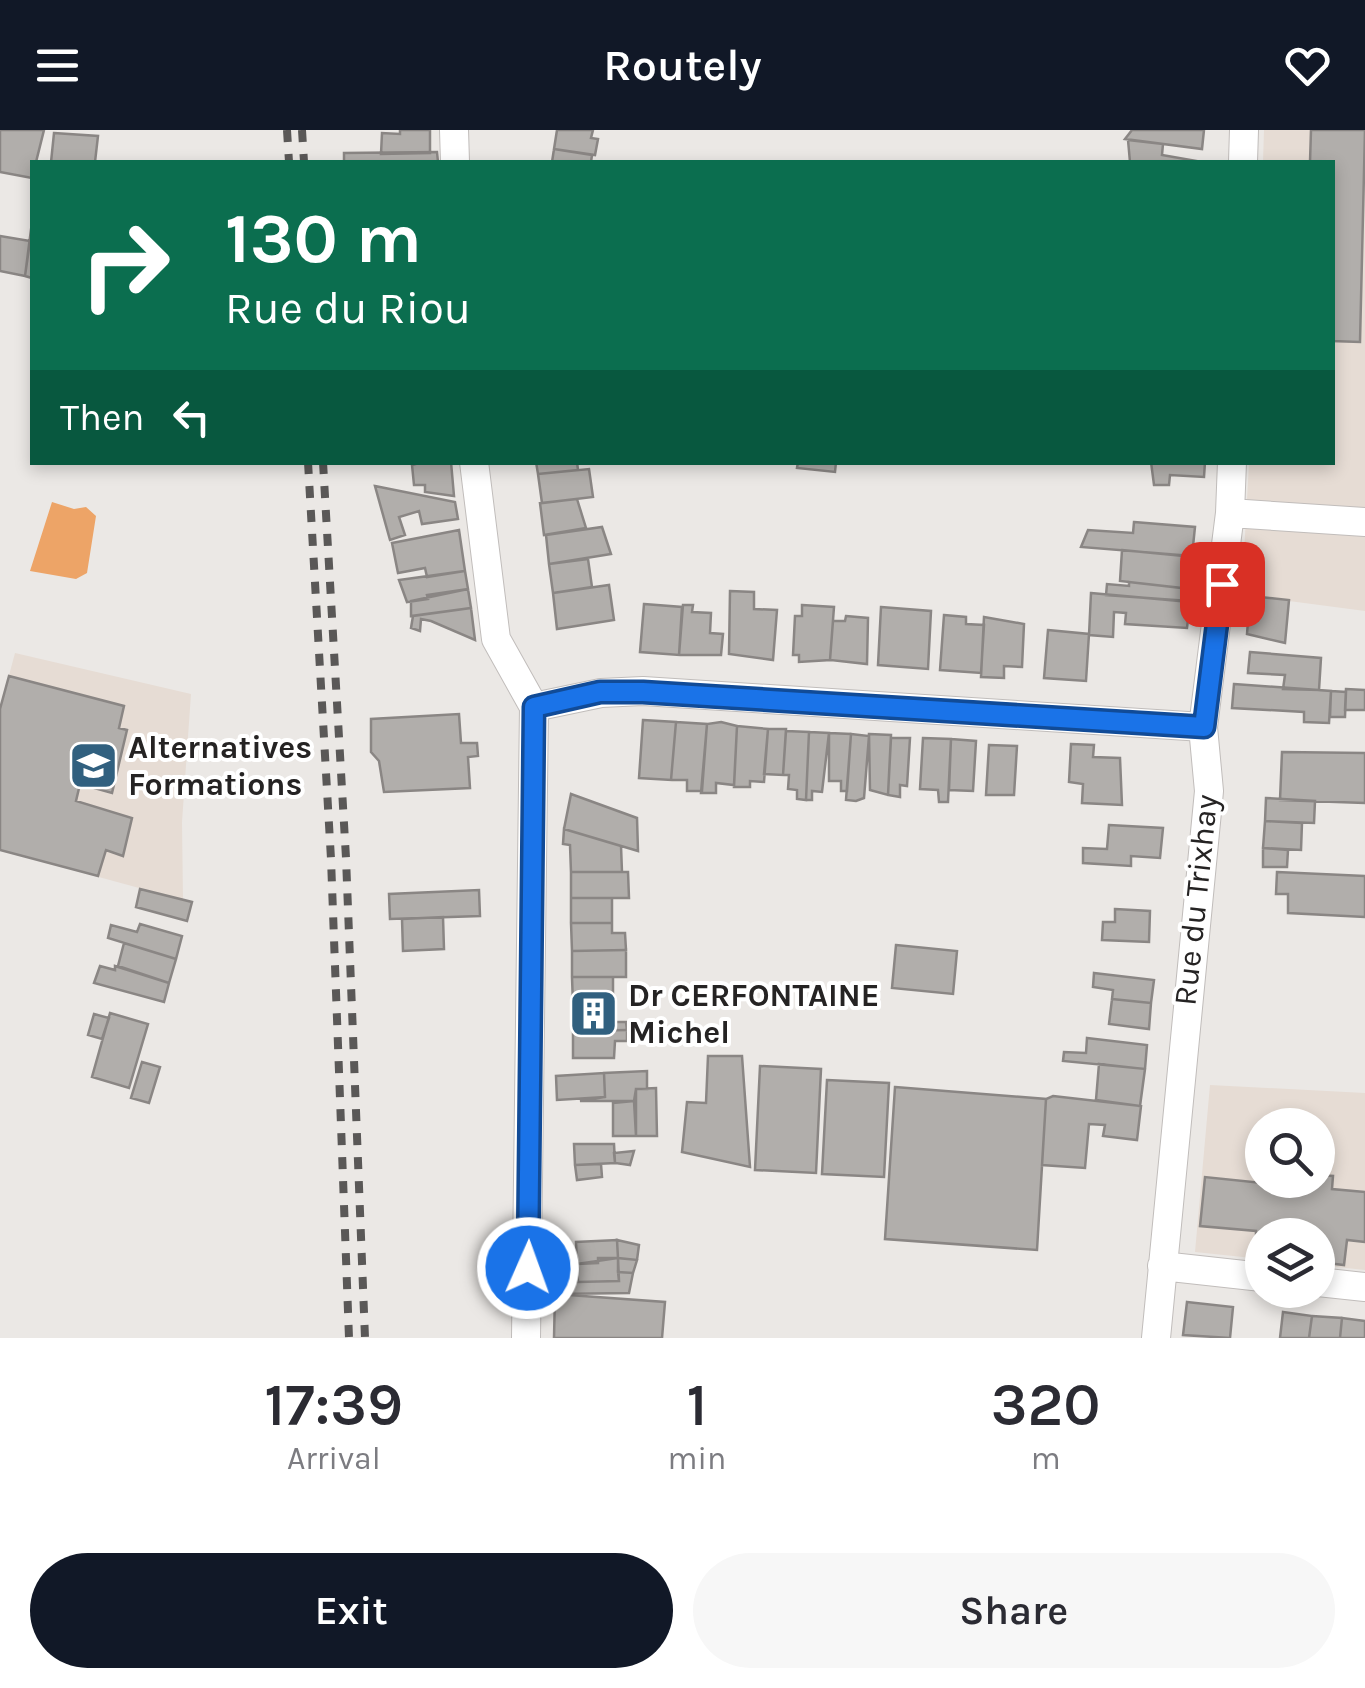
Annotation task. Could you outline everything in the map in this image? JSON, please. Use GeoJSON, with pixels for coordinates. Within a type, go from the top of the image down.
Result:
{"type":"FeatureCollection","features":[{"type":"Feature","properties":{"kind":"street"},"geometry":{"type":"LineString","coordinates":[[454,130],[456,160]]}},
{"type":"Feature","properties":{"kind":"street"},"geometry":{"type":"LineString","coordinates":[[1243,160],[1244,130]]}},
{"type":"Feature","properties":{"kind":"street"},"geometry":{"type":"LineString","coordinates":[[474,465],[496,639],[534,707],[526,1338]]}},
{"type":"Feature","properties":{"kind":"street","name":"Rue du Trixhay"},"geometry":{"type":"LineString","coordinates":[[1156,1338],[1209,792],[1204,727],[1230,513],[1232,465]]}},
{"type":"Feature","properties":{"kind":"street"},"geometry":{"type":"LineString","coordinates":[[1230,513],[1365,522]]}},
{"type":"Feature","properties":{"kind":"street"},"geometry":{"type":"LineString","coordinates":[[534,707],[600,692],[643,692],[1204,727]]}},
{"type":"Feature","properties":{"kind":"street"},"geometry":{"type":"LineString","coordinates":[[1162,1266],[1245,1275]]}},
{"type":"Feature","properties":{"kind":"street"},"geometry":{"type":"LineString","coordinates":[[1335,1284],[1365,1287]]}},
{"type":"Feature","properties":{"kind":"shaded area"},"geometry":{"type":"Polygon","coordinates":[[[1264,130],[1365,130],[1365,611],[1250,596],[1242,590],[1249,465],[1335,465],[1335,160],[1263,160],[1264,130]]]}},
{"type":"Feature","properties":{"kind":"shaded area"},"geometry":{"type":"Polygon","coordinates":[[[52,502],[74,509],[86,507],[96,516],[87,573],[76,579],[30,571],[52,502]]]}},
{"type":"Feature","properties":{"kind":"shaded area","name":"Alternatives Formations"},"geometry":{"type":"Polygon","coordinates":[[[15,653],[191,694],[182,822],[183,900],[0,850],[0,709],[15,653]]]}},
{"type":"Feature","properties":{"kind":"shaded area"},"geometry":{"type":"Polygon","coordinates":[[[1210,1085],[1365,1093],[1365,1270],[1335,1267],[1335,1218],[1245,1218],[1245,1257],[1195,1252],[1210,1085]]]}},
{"type":"Feature","properties":{"kind":"building"},"geometry":{"type":"Polygon","coordinates":[[[0,130],[44,130],[36,160],[30,160],[30,178],[0,172],[0,130]]]}},
{"type":"Feature","properties":{"kind":"building"},"geometry":{"type":"Polygon","coordinates":[[[400,130],[430,130],[430,153],[381,154],[382,133],[400,134],[400,130]]]}},
{"type":"Feature","properties":{"kind":"building"},"geometry":{"type":"Polygon","coordinates":[[[557,130],[593,130],[591,138],[598,139],[595,155],[554,149],[557,130]]]}},
{"type":"Feature","properties":{"kind":"building"},"geometry":{"type":"Polygon","coordinates":[[[1132,130],[1204,130],[1202,149],[1125,139],[1132,130]]]}},
{"type":"Feature","properties":{"kind":"building"},"geometry":{"type":"Polygon","coordinates":[[[1311,130],[1365,130],[1360,342],[1335,341],[1335,160],[1310,160],[1311,130]]]}},
{"type":"Feature","properties":{"kind":"building"},"geometry":{"type":"Polygon","coordinates":[[[54,133],[98,136],[95,160],[51,160],[54,133]]]}},
{"type":"Feature","properties":{"kind":"building"},"geometry":{"type":"Polygon","coordinates":[[[1128,140],[1163,144],[1162,155],[1191,160],[1130,160],[1128,140]]]}},
{"type":"Feature","properties":{"kind":"building"},"geometry":{"type":"Polygon","coordinates":[[[554,149],[592,155],[591,160],[552,160],[554,149]]]}},
{"type":"Feature","properties":{"kind":"building"},"geometry":{"type":"Polygon","coordinates":[[[437,152],[438,160],[344,160],[344,153],[437,152]]]}},
{"type":"Feature","properties":{"kind":"building"},"geometry":{"type":"Polygon","coordinates":[[[0,236],[30,241],[25,276],[0,271],[0,236]]]}},
{"type":"Feature","properties":{"kind":"building"},"geometry":{"type":"Polygon","coordinates":[[[30,237],[30,277],[25,276],[30,237]]]}},
{"type":"Feature","properties":{"kind":"building"},"geometry":{"type":"Polygon","coordinates":[[[412,465],[451,465],[454,496],[425,492],[425,485],[414,485],[412,465]]]}},
{"type":"Feature","properties":{"kind":"building"},"geometry":{"type":"Polygon","coordinates":[[[536,465],[577,465],[578,470],[538,474],[536,465]]]}},
{"type":"Feature","properties":{"kind":"building"},"geometry":{"type":"Polygon","coordinates":[[[798,465],[836,465],[835,472],[797,468],[798,465]]]}},
{"type":"Feature","properties":{"kind":"building"},"geometry":{"type":"Polygon","coordinates":[[[1151,465],[1205,465],[1204,477],[1170,475],[1169,485],[1154,485],[1151,465]]]}},
{"type":"Feature","properties":{"kind":"building"},"geometry":{"type":"Polygon","coordinates":[[[589,469],[593,497],[542,503],[538,474],[589,469]]]}},
{"type":"Feature","properties":{"kind":"building"},"geometry":{"type":"Polygon","coordinates":[[[375,486],[455,502],[458,519],[422,524],[419,511],[399,517],[405,535],[390,540],[375,486]]]}},
{"type":"Feature","properties":{"kind":"building"},"geometry":{"type":"Polygon","coordinates":[[[577,499],[586,528],[544,535],[540,503],[577,499]]]}},
{"type":"Feature","properties":{"kind":"building"},"geometry":{"type":"Polygon","coordinates":[[[1134,522],[1195,527],[1192,556],[1081,547],[1088,530],[1133,533],[1134,522]]]}},
{"type":"Feature","properties":{"kind":"building"},"geometry":{"type":"Polygon","coordinates":[[[602,527],[611,554],[549,564],[546,535],[602,527]]]}},
{"type":"Feature","properties":{"kind":"building"},"geometry":{"type":"Polygon","coordinates":[[[459,530],[465,571],[427,577],[425,568],[398,573],[392,543],[459,530]]]}},
{"type":"Feature","properties":{"kind":"building"},"geometry":{"type":"Polygon","coordinates":[[[1122,550],[1194,557],[1191,589],[1120,581],[1122,550]]]}},
{"type":"Feature","properties":{"kind":"building"},"geometry":{"type":"Polygon","coordinates":[[[588,559],[592,587],[553,593],[549,564],[588,559]]]}},
{"type":"Feature","properties":{"kind":"building"},"geometry":{"type":"Polygon","coordinates":[[[465,571],[468,589],[407,602],[399,580],[465,571]]]}},
{"type":"Feature","properties":{"kind":"building"},"geometry":{"type":"Polygon","coordinates":[[[1129,582],[1190,589],[1189,601],[1106,595],[1107,584],[1129,586],[1129,582]]]}},
{"type":"Feature","properties":{"kind":"building"},"geometry":{"type":"Polygon","coordinates":[[[609,585],[614,620],[557,629],[553,593],[609,585]]]}},
{"type":"Feature","properties":{"kind":"building"},"geometry":{"type":"Polygon","coordinates":[[[468,589],[471,608],[411,616],[411,601],[468,589]]]}},
{"type":"Feature","properties":{"kind":"building"},"geometry":{"type":"Polygon","coordinates":[[[730,591],[754,592],[754,609],[777,610],[773,660],[729,654],[730,591]]]}},
{"type":"Feature","properties":{"kind":"building"},"geometry":{"type":"Polygon","coordinates":[[[1091,593],[1190,602],[1187,628],[1125,624],[1126,613],[1114,612],[1113,637],[1089,635],[1091,593]]]}},
{"type":"Feature","properties":{"kind":"building"},"geometry":{"type":"Polygon","coordinates":[[[1250,596],[1289,600],[1285,643],[1247,634],[1250,596]]]}},
{"type":"Feature","properties":{"kind":"building"},"geometry":{"type":"Polygon","coordinates":[[[644,604],[682,607],[679,655],[640,652],[644,604]]]}},
{"type":"Feature","properties":{"kind":"building"},"geometry":{"type":"Polygon","coordinates":[[[683,605],[693,605],[692,612],[711,613],[710,633],[723,634],[721,655],[679,655],[683,605]]]}},
{"type":"Feature","properties":{"kind":"building"},"geometry":{"type":"Polygon","coordinates":[[[802,605],[834,607],[830,660],[799,662],[799,655],[793,655],[795,616],[802,616],[802,605]]]}},
{"type":"Feature","properties":{"kind":"building"},"geometry":{"type":"Polygon","coordinates":[[[881,607],[931,611],[928,669],[878,665],[881,607]]]}},
{"type":"Feature","properties":{"kind":"building"},"geometry":{"type":"Polygon","coordinates":[[[471,608],[475,640],[421,619],[420,631],[411,628],[413,616],[471,608]]]}},
{"type":"Feature","properties":{"kind":"building"},"geometry":{"type":"Polygon","coordinates":[[[944,615],[966,617],[966,624],[984,625],[981,673],[940,670],[944,615]]]}},
{"type":"Feature","properties":{"kind":"building"},"geometry":{"type":"Polygon","coordinates":[[[846,616],[868,618],[867,664],[830,660],[833,621],[845,621],[846,616]]]}},
{"type":"Feature","properties":{"kind":"building"},"geometry":{"type":"Polygon","coordinates":[[[984,617],[1024,624],[1022,667],[1004,666],[1004,678],[981,677],[984,617]]]}},
{"type":"Feature","properties":{"kind":"building"},"geometry":{"type":"Polygon","coordinates":[[[1048,630],[1089,634],[1086,681],[1044,678],[1048,630]]]}},
{"type":"Feature","properties":{"kind":"building"},"geometry":{"type":"Polygon","coordinates":[[[1250,652],[1321,658],[1319,690],[1283,689],[1285,675],[1248,673],[1250,652]]]}},
{"type":"Feature","properties":{"kind":"building"},"geometry":{"type":"Polygon","coordinates":[[[9,676],[124,706],[119,728],[127,730],[112,793],[80,784],[76,801],[132,818],[123,856],[106,850],[98,876],[0,850],[0,709],[9,676]]]}},
{"type":"Feature","properties":{"kind":"building"},"geometry":{"type":"Polygon","coordinates":[[[1234,684],[1331,691],[1329,723],[1304,722],[1304,712],[1232,708],[1234,684]]]}},
{"type":"Feature","properties":{"kind":"building"},"geometry":{"type":"Polygon","coordinates":[[[1346,689],[1365,690],[1365,710],[1345,710],[1346,689]]]}},
{"type":"Feature","properties":{"kind":"building"},"geometry":{"type":"Polygon","coordinates":[[[1331,691],[1346,692],[1345,717],[1330,717],[1331,691]]]}},
{"type":"Feature","properties":{"kind":"building"},"geometry":{"type":"Polygon","coordinates":[[[459,714],[461,743],[477,743],[478,756],[468,757],[470,788],[384,792],[379,761],[371,752],[371,719],[459,714]]]}},
{"type":"Feature","properties":{"kind":"building"},"geometry":{"type":"Polygon","coordinates":[[[643,720],[676,722],[671,780],[639,778],[643,720]]]}},
{"type":"Feature","properties":{"kind":"building"},"geometry":{"type":"Polygon","coordinates":[[[676,722],[707,724],[702,791],[687,791],[687,780],[671,780],[676,722]]]}},
{"type":"Feature","properties":{"kind":"building"},"geometry":{"type":"Polygon","coordinates":[[[707,724],[737,726],[734,785],[716,783],[716,793],[701,793],[707,724]]]}},
{"type":"Feature","properties":{"kind":"building"},"geometry":{"type":"Polygon","coordinates":[[[737,726],[768,729],[764,782],[750,781],[750,787],[734,787],[737,726]]]}},
{"type":"Feature","properties":{"kind":"building"},"geometry":{"type":"Polygon","coordinates":[[[768,729],[786,729],[783,775],[764,774],[768,729]]]}},
{"type":"Feature","properties":{"kind":"building"},"geometry":{"type":"Polygon","coordinates":[[[786,731],[809,732],[806,800],[797,799],[797,790],[788,789],[789,775],[783,775],[786,731]]]}},
{"type":"Feature","properties":{"kind":"building"},"geometry":{"type":"Polygon","coordinates":[[[809,732],[829,733],[822,792],[812,791],[812,800],[806,800],[809,732]]]}},
{"type":"Feature","properties":{"kind":"building"},"geometry":{"type":"Polygon","coordinates":[[[829,733],[851,734],[847,791],[841,791],[841,781],[829,781],[829,733]]]}},
{"type":"Feature","properties":{"kind":"building"},"geometry":{"type":"Polygon","coordinates":[[[851,734],[869,736],[864,798],[856,801],[846,800],[851,734]]]}},
{"type":"Feature","properties":{"kind":"building"},"geometry":{"type":"Polygon","coordinates":[[[869,734],[891,735],[888,795],[870,790],[869,734]]]}},
{"type":"Feature","properties":{"kind":"building"},"geometry":{"type":"Polygon","coordinates":[[[891,738],[910,738],[907,786],[900,785],[900,797],[888,795],[891,738]]]}},
{"type":"Feature","properties":{"kind":"building"},"geometry":{"type":"Polygon","coordinates":[[[923,738],[951,739],[948,802],[939,802],[938,790],[920,789],[923,738]]]}},
{"type":"Feature","properties":{"kind":"building"},"geometry":{"type":"Polygon","coordinates":[[[951,739],[976,741],[973,791],[949,790],[951,739]]]}},
{"type":"Feature","properties":{"kind":"building"},"geometry":{"type":"Polygon","coordinates":[[[1071,744],[1094,745],[1093,757],[1120,758],[1122,805],[1082,803],[1083,784],[1069,782],[1071,744]]]}},
{"type":"Feature","properties":{"kind":"building"},"geometry":{"type":"Polygon","coordinates":[[[989,745],[1017,746],[1014,795],[986,795],[989,745]]]}},
{"type":"Feature","properties":{"kind":"building"},"geometry":{"type":"Polygon","coordinates":[[[1282,752],[1365,753],[1365,803],[1280,800],[1282,752]]]}},
{"type":"Feature","properties":{"kind":"building"},"geometry":{"type":"Polygon","coordinates":[[[571,794],[637,818],[638,851],[564,829],[571,794]]]}},
{"type":"Feature","properties":{"kind":"building"},"geometry":{"type":"Polygon","coordinates":[[[1266,798],[1315,801],[1314,823],[1265,821],[1266,798]]]}},
{"type":"Feature","properties":{"kind":"building"},"geometry":{"type":"Polygon","coordinates":[[[1265,821],[1302,823],[1301,850],[1263,848],[1265,821]]]}},
{"type":"Feature","properties":{"kind":"building"},"geometry":{"type":"Polygon","coordinates":[[[1109,825],[1163,828],[1160,858],[1131,856],[1131,866],[1083,863],[1083,848],[1107,849],[1109,825]]]}},
{"type":"Feature","properties":{"kind":"building"},"geometry":{"type":"Polygon","coordinates":[[[564,829],[621,846],[622,872],[571,872],[570,845],[563,844],[564,829]]]}},
{"type":"Feature","properties":{"kind":"building"},"geometry":{"type":"Polygon","coordinates":[[[1263,848],[1288,850],[1287,867],[1263,867],[1263,848]]]}},
{"type":"Feature","properties":{"kind":"building"},"geometry":{"type":"Polygon","coordinates":[[[571,872],[628,872],[629,898],[571,898],[571,872]]]}},
{"type":"Feature","properties":{"kind":"building"},"geometry":{"type":"Polygon","coordinates":[[[1277,872],[1365,876],[1365,917],[1288,913],[1288,894],[1276,894],[1277,872]]]}},
{"type":"Feature","properties":{"kind":"building"},"geometry":{"type":"Polygon","coordinates":[[[140,889],[192,902],[187,921],[136,907],[140,889]]]}},
{"type":"Feature","properties":{"kind":"building"},"geometry":{"type":"Polygon","coordinates":[[[479,890],[480,916],[390,919],[389,894],[479,890]]]}},
{"type":"Feature","properties":{"kind":"building"},"geometry":{"type":"Polygon","coordinates":[[[571,898],[612,898],[612,923],[571,923],[571,898]]]}},
{"type":"Feature","properties":{"kind":"building"},"geometry":{"type":"Polygon","coordinates":[[[1115,909],[1150,911],[1149,942],[1102,940],[1103,922],[1115,922],[1115,909]]]}},
{"type":"Feature","properties":{"kind":"building"},"geometry":{"type":"Polygon","coordinates":[[[443,917],[444,949],[403,951],[402,919],[443,917]]]}},
{"type":"Feature","properties":{"kind":"building"},"geometry":{"type":"Polygon","coordinates":[[[571,923],[612,923],[612,933],[625,933],[626,950],[572,951],[571,923]]]}},
{"type":"Feature","properties":{"kind":"building"},"geometry":{"type":"Polygon","coordinates":[[[140,924],[182,936],[176,959],[108,938],[111,925],[137,932],[140,924]]]}},
{"type":"Feature","properties":{"kind":"building"},"geometry":{"type":"Polygon","coordinates":[[[124,943],[176,959],[169,983],[118,966],[124,943]]]}},
{"type":"Feature","properties":{"kind":"building"},"geometry":{"type":"Polygon","coordinates":[[[896,945],[957,951],[953,994],[892,988],[896,945]]]}},
{"type":"Feature","properties":{"kind":"building"},"geometry":{"type":"Polygon","coordinates":[[[626,950],[626,977],[572,977],[572,951],[626,950]]]}},
{"type":"Feature","properties":{"kind":"building"},"geometry":{"type":"Polygon","coordinates":[[[100,966],[115,970],[115,966],[169,983],[164,1002],[94,983],[100,966]]]}},
{"type":"Feature","properties":{"kind":"building"},"geometry":{"type":"Polygon","coordinates":[[[1094,973],[1154,980],[1151,1003],[1112,999],[1113,990],[1093,987],[1094,973]]]}},
{"type":"Feature","properties":{"kind":"building"},"geometry":{"type":"Polygon","coordinates":[[[572,977],[613,977],[613,1004],[573,1005],[572,977]]]}},
{"type":"Feature","properties":{"kind":"building"},"geometry":{"type":"Polygon","coordinates":[[[1112,999],[1151,1003],[1149,1029],[1109,1024],[1112,999]]]}},
{"type":"Feature","properties":{"kind":"building","name":"Dr CERFONTAINE Michel"},"geometry":{"type":"Polygon","coordinates":[[[613,1004],[614,1022],[626,1022],[627,1030],[573,1031],[573,1005],[613,1004]]]}},
{"type":"Feature","properties":{"kind":"building"},"geometry":{"type":"Polygon","coordinates":[[[110,1013],[148,1024],[129,1088],[92,1077],[110,1013]]]}},
{"type":"Feature","properties":{"kind":"building"},"geometry":{"type":"Polygon","coordinates":[[[94,1014],[109,1018],[102,1039],[88,1035],[94,1014]]]}},
{"type":"Feature","properties":{"kind":"building"},"geometry":{"type":"Polygon","coordinates":[[[627,1030],[627,1041],[615,1041],[614,1058],[573,1058],[573,1031],[627,1030]]]}},
{"type":"Feature","properties":{"kind":"building"},"geometry":{"type":"Polygon","coordinates":[[[1087,1038],[1147,1045],[1145,1069],[1063,1061],[1064,1052],[1086,1053],[1087,1038]]]}},
{"type":"Feature","properties":{"kind":"building"},"geometry":{"type":"Polygon","coordinates":[[[708,1056],[742,1056],[750,1167],[682,1152],[687,1102],[706,1103],[708,1056]]]}},
{"type":"Feature","properties":{"kind":"building"},"geometry":{"type":"Polygon","coordinates":[[[142,1062],[160,1067],[149,1103],[131,1098],[142,1062]]]}},
{"type":"Feature","properties":{"kind":"building"},"geometry":{"type":"Polygon","coordinates":[[[1099,1064],[1145,1069],[1140,1106],[1096,1100],[1099,1064]]]}},
{"type":"Feature","properties":{"kind":"building"},"geometry":{"type":"Polygon","coordinates":[[[760,1066],[821,1069],[816,1173],[755,1170],[760,1066]]]}},
{"type":"Feature","properties":{"kind":"building"},"geometry":{"type":"Polygon","coordinates":[[[647,1071],[647,1089],[636,1089],[634,1101],[580,1101],[605,1097],[604,1073],[647,1071]]]}},
{"type":"Feature","properties":{"kind":"building"},"geometry":{"type":"Polygon","coordinates":[[[604,1073],[605,1097],[557,1100],[556,1076],[604,1073]]]}},
{"type":"Feature","properties":{"kind":"building"},"geometry":{"type":"Polygon","coordinates":[[[827,1080],[889,1083],[884,1177],[822,1174],[827,1080]]]}},
{"type":"Feature","properties":{"kind":"building"},"geometry":{"type":"Polygon","coordinates":[[[895,1087],[1046,1099],[1037,1250],[885,1239],[895,1087]]]}},
{"type":"Feature","properties":{"kind":"building"},"geometry":{"type":"Polygon","coordinates":[[[656,1088],[657,1136],[636,1136],[636,1089],[656,1088]]]}},
{"type":"Feature","properties":{"kind":"building"},"geometry":{"type":"Polygon","coordinates":[[[1053,1096],[1141,1106],[1137,1140],[1103,1136],[1105,1125],[1089,1124],[1085,1168],[1042,1165],[1046,1099],[1053,1096]]]}},
{"type":"Feature","properties":{"kind":"building"},"geometry":{"type":"Polygon","coordinates":[[[634,1101],[636,1136],[613,1136],[613,1103],[634,1101]]]}},
{"type":"Feature","properties":{"kind":"building"},"geometry":{"type":"Polygon","coordinates":[[[574,1144],[614,1144],[615,1163],[575,1165],[574,1144]]]}},
{"type":"Feature","properties":{"kind":"building"},"geometry":{"type":"Polygon","coordinates":[[[634,1151],[630,1165],[615,1163],[614,1153],[634,1151]]]}},
{"type":"Feature","properties":{"kind":"building"},"geometry":{"type":"Polygon","coordinates":[[[601,1164],[602,1177],[577,1180],[575,1165],[601,1164]]]}},
{"type":"Feature","properties":{"kind":"building"},"geometry":{"type":"Polygon","coordinates":[[[1205,1177],[1245,1181],[1245,1198],[1335,1198],[1335,1189],[1365,1192],[1365,1242],[1347,1240],[1344,1265],[1335,1264],[1335,1218],[1245,1218],[1245,1230],[1200,1226],[1205,1177]]]}},
{"type":"Feature","properties":{"kind":"building"},"geometry":{"type":"Polygon","coordinates":[[[617,1240],[639,1245],[637,1260],[618,1258],[617,1240]]]}},
{"type":"Feature","properties":{"kind":"building"},"geometry":{"type":"Polygon","coordinates":[[[617,1240],[618,1258],[577,1264],[576,1242],[617,1240]]]}},
{"type":"Feature","properties":{"kind":"building"},"geometry":{"type":"Polygon","coordinates":[[[598,1258],[618,1258],[619,1281],[578,1282],[577,1264],[598,1263],[598,1258]]]}},
{"type":"Feature","properties":{"kind":"building"},"geometry":{"type":"Polygon","coordinates":[[[618,1258],[637,1260],[633,1273],[618,1272],[618,1258]]]}},
{"type":"Feature","properties":{"kind":"building"},"geometry":{"type":"Polygon","coordinates":[[[556,1266],[577,1267],[578,1282],[619,1281],[618,1272],[633,1273],[629,1293],[555,1294],[556,1266]]]}},
{"type":"Feature","properties":{"kind":"building"},"geometry":{"type":"Polygon","coordinates":[[[555,1294],[665,1302],[662,1338],[554,1338],[555,1294]]]}},
{"type":"Feature","properties":{"kind":"building"},"geometry":{"type":"Polygon","coordinates":[[[1187,1302],[1233,1307],[1230,1338],[1183,1335],[1187,1302]]]}},
{"type":"Feature","properties":{"kind":"building"},"geometry":{"type":"Polygon","coordinates":[[[1283,1312],[1312,1316],[1309,1338],[1280,1338],[1283,1312]]]}},
{"type":"Feature","properties":{"kind":"building"},"geometry":{"type":"Polygon","coordinates":[[[1312,1316],[1342,1318],[1340,1338],[1309,1338],[1312,1316]]]}},
{"type":"Feature","properties":{"kind":"building"},"geometry":{"type":"Polygon","coordinates":[[[1342,1318],[1365,1321],[1365,1338],[1340,1338],[1342,1318]]]}},
{"type":"Feature","properties":{"kind":"railway"},"geometry":{"type":"LineString","coordinates":[[287,130],[289,160]]}},
{"type":"Feature","properties":{"kind":"railway"},"geometry":{"type":"LineString","coordinates":[[302,130],[304,160]]}},
{"type":"Feature","properties":{"kind":"railway"},"geometry":{"type":"LineString","coordinates":[[308,465],[331,859],[349,1338]]}},
{"type":"Feature","properties":{"kind":"railway"},"geometry":{"type":"LineString","coordinates":[[323,465],[346,858],[365,1338]]}},
{"type":"Feature","properties":{"kind":"place","name":"Alternatives Formations"},"geometry":{"type":"Point","coordinates":[93,765]}},
{"type":"Feature","properties":{"kind":"place","name":"Dr CERFONTAINE Michel"},"geometry":{"type":"Point","coordinates":[593,1013]}},
{"type":"Feature","properties":{"kind":"route"},"geometry":{"type":"LineString","coordinates":[[528,1268],[534,707],[600,692],[643,692],[1204,727],[1222,584]]}}]}
